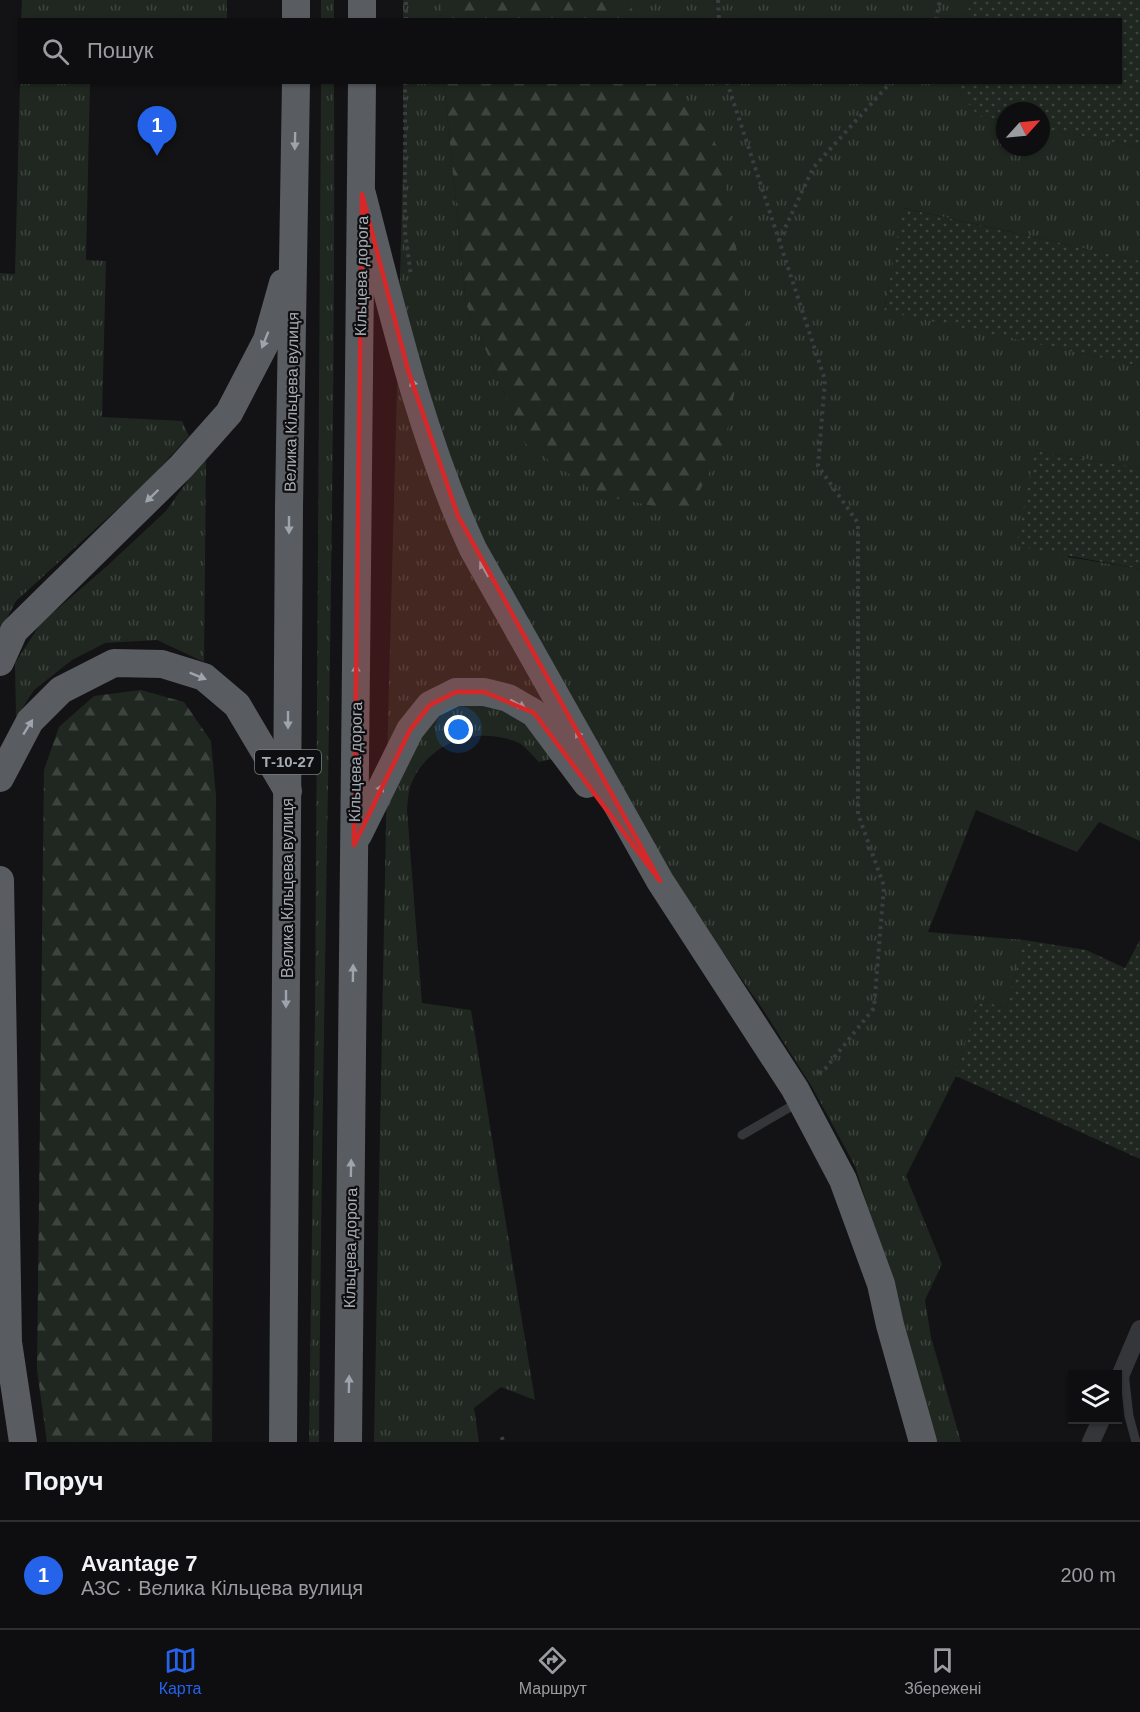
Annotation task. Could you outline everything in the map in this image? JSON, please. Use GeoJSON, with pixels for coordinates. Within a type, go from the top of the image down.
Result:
{"type":"FeatureCollection","features":[{"type":"Feature","properties":{"kind":"highway"},"geometry":{"type":"LineString","coordinates":[[296,0],[296,18]]}},
{"type":"Feature","properties":{"kind":"highway"},"geometry":{"type":"LineString","coordinates":[[362,0],[362,18]]}},
{"type":"Feature","properties":{"kind":"highway","name":"Велика Кільцева вулиця"},"geometry":{"type":"LineString","coordinates":[[283,1442],[289,506],[296,84]]}},
{"type":"Feature","properties":{"kind":"highway","name":"Кільцева дорога"},"geometry":{"type":"LineString","coordinates":[[348,1442],[362,84]]}},
{"type":"Feature","properties":{"kind":"highway"},"geometry":{"type":"LineString","coordinates":[[362,194],[408,370],[441,473],[458,516],[473,549],[660,881],[799,1095],[843,1180],[881,1284],[890,1325],[923,1442]]}},
{"type":"Feature","properties":{"kind":"highway"},"geometry":{"type":"LineString","coordinates":[[0,662],[14,631],[182,468],[229,413],[267,340],[294,244]]}},
{"type":"Feature","properties":{"kind":"highway"},"geometry":{"type":"LineString","coordinates":[[0,778],[30,721],[61,690],[114,663],[162,663],[204,677],[237,705],[288,791]]}},
{"type":"Feature","properties":{"kind":"highway"},"geometry":{"type":"LineString","coordinates":[[354,845],[410,730],[430,705],[456,692],[484,692],[508,698],[534,713],[567,754],[602,807],[660,881]]}},
{"type":"Feature","properties":{"kind":"highway"},"geometry":{"type":"LineString","coordinates":[[0,880],[8,1342],[23,1442]]}},
{"type":"Feature","properties":{"kind":"street"},"geometry":{"type":"LineString","coordinates":[[1122,1370],[1140,1329]]}},
{"type":"Feature","properties":{"kind":"street"},"geometry":{"type":"LineString","coordinates":[[1091,1442],[1099,1424]]}},
{"type":"Feature","properties":{"kind":"lane"},"geometry":{"type":"LineString","coordinates":[[742,1135],[799,1095]]}},
{"type":"Feature","properties":{"kind":"lane"},"geometry":{"type":"LineString","coordinates":[[1122,1383],[1136,1442]]}},
{"type":"Feature","properties":{"kind":"path"},"geometry":{"type":"LineString","coordinates":[[406,0],[406,18]]}},
{"type":"Feature","properties":{"kind":"path"},"geometry":{"type":"LineString","coordinates":[[718,0],[719,18]]}},
{"type":"Feature","properties":{"kind":"path"},"geometry":{"type":"LineString","coordinates":[[936,18],[940,0]]}},
{"type":"Feature","properties":{"kind":"path"},"geometry":{"type":"LineString","coordinates":[[405,84],[405,232],[411,278]]}},
{"type":"Feature","properties":{"kind":"path"},"geometry":{"type":"LineString","coordinates":[[728,84],[825,380],[818,466],[858,523],[858,814],[884,886],[874,1008],[825,1069],[799,1095]]}},
{"type":"Feature","properties":{"kind":"path"},"geometry":{"type":"LineString","coordinates":[[779,241],[813,168],[889,84]]}},
{"type":"Feature","properties":{"kind":"highlighted area"},"geometry":{"type":"Polygon","coordinates":[[[362,194],[408,370],[458,516],[660,881],[534,713],[484,692],[456,692],[430,705],[410,730],[354,845],[362,194]]]}},
{"type":"Feature","properties":{"kind":"green space"},"geometry":{"type":"Polygon","coordinates":[[[22,0],[227,0],[227,18],[21,18],[22,0]]]}},
{"type":"Feature","properties":{"kind":"green space"},"geometry":{"type":"Polygon","coordinates":[[[321,0],[334,0],[334,18],[321,18],[321,0]]]}},
{"type":"Feature","properties":{"kind":"green space"},"geometry":{"type":"Polygon","coordinates":[[[403,0],[441,0],[441,18],[403,18],[403,0]]]}},
{"type":"Feature","properties":{"kind":"green space"},"geometry":{"type":"Polygon","coordinates":[[[441,0],[627,0],[636,18],[441,18],[441,0]]]}},
{"type":"Feature","properties":{"kind":"green space"},"geometry":{"type":"Polygon","coordinates":[[[627,0],[970,0],[967,18],[636,18],[627,0]]]}},
{"type":"Feature","properties":{"kind":"green space"},"geometry":{"type":"Polygon","coordinates":[[[970,0],[1140,0],[1140,147],[1050,130],[1050,102],[996,102],[996,119],[978,116],[957,89],[958,84],[1122,84],[1122,18],[967,18],[970,0]]]}},
{"type":"Feature","properties":{"kind":"green space"},"geometry":{"type":"Polygon","coordinates":[[[20,84],[90,84],[86,260],[106,261],[102,417],[182,421],[189,436],[146,483],[16,601],[0,631],[0,273],[15,274],[20,84]]]}},
{"type":"Feature","properties":{"kind":"green space"},"geometry":{"type":"Polygon","coordinates":[[[321,84],[334,84],[333,422],[319,1442],[309,1442],[315,1017],[321,84]]]}},
{"type":"Feature","properties":{"kind":"green space"},"geometry":{"type":"Polygon","coordinates":[[[403,84],[444,84],[466,304],[526,444],[717,147],[673,84],[958,84],[957,89],[978,116],[996,119],[996,156],[1050,156],[1050,130],[1140,147],[1140,261],[904,208],[884,310],[1140,366],[1140,468],[1035,451],[1068,557],[1140,569],[1140,841],[1099,822],[1077,852],[976,810],[928,932],[1024,940],[1006,1009],[978,999],[956,1076],[906,1176],[942,1264],[925,1300],[931,1337],[961,1442],[934,1442],[893,1287],[855,1166],[812,1087],[762,1008],[670,877],[567,755],[539,762],[519,743],[488,736],[457,740],[431,756],[420,768],[412,782],[407,810],[422,1003],[471,1010],[535,1400],[501,1387],[474,1408],[479,1442],[374,1442],[388,720],[404,131],[403,84]]]}},
{"type":"Feature","properties":{"kind":"green space"},"geometry":{"type":"Polygon","coordinates":[[[444,84],[673,84],[717,146],[749,315],[725,442],[688,513],[599,495],[526,444],[466,304],[444,84]]]}},
{"type":"Feature","properties":{"kind":"green space"},"geometry":{"type":"Polygon","coordinates":[[[903,208],[1140,261],[1140,366],[884,311],[903,208]]]}},
{"type":"Feature","properties":{"kind":"green space"},"geometry":{"type":"Polygon","coordinates":[[[1035,451],[1140,468],[1140,569],[1016,546],[1035,451]]]}},
{"type":"Feature","properties":{"kind":"green space"},"geometry":{"type":"Polygon","coordinates":[[[206,455],[204,662],[157,640],[105,643],[72,660],[34,690],[16,718],[15,663],[41,623],[166,511],[206,455]]]}},
{"type":"Feature","properties":{"kind":"green space"},"geometry":{"type":"Polygon","coordinates":[[[141,690],[184,702],[211,741],[216,796],[212,1442],[47,1442],[37,1370],[44,770],[59,727],[94,696],[141,690]]]}},
{"type":"Feature","properties":{"kind":"green space"},"geometry":{"type":"Polygon","coordinates":[[[1024,940],[1086,950],[1125,968],[1140,940],[1140,1159],[956,1076],[978,999],[1006,1009],[1024,940]]]}},
{"type":"Feature","properties":{"kind":"place","name":"Avantage 7"},"geometry":{"type":"Point","coordinates":[157,156]}}]}
